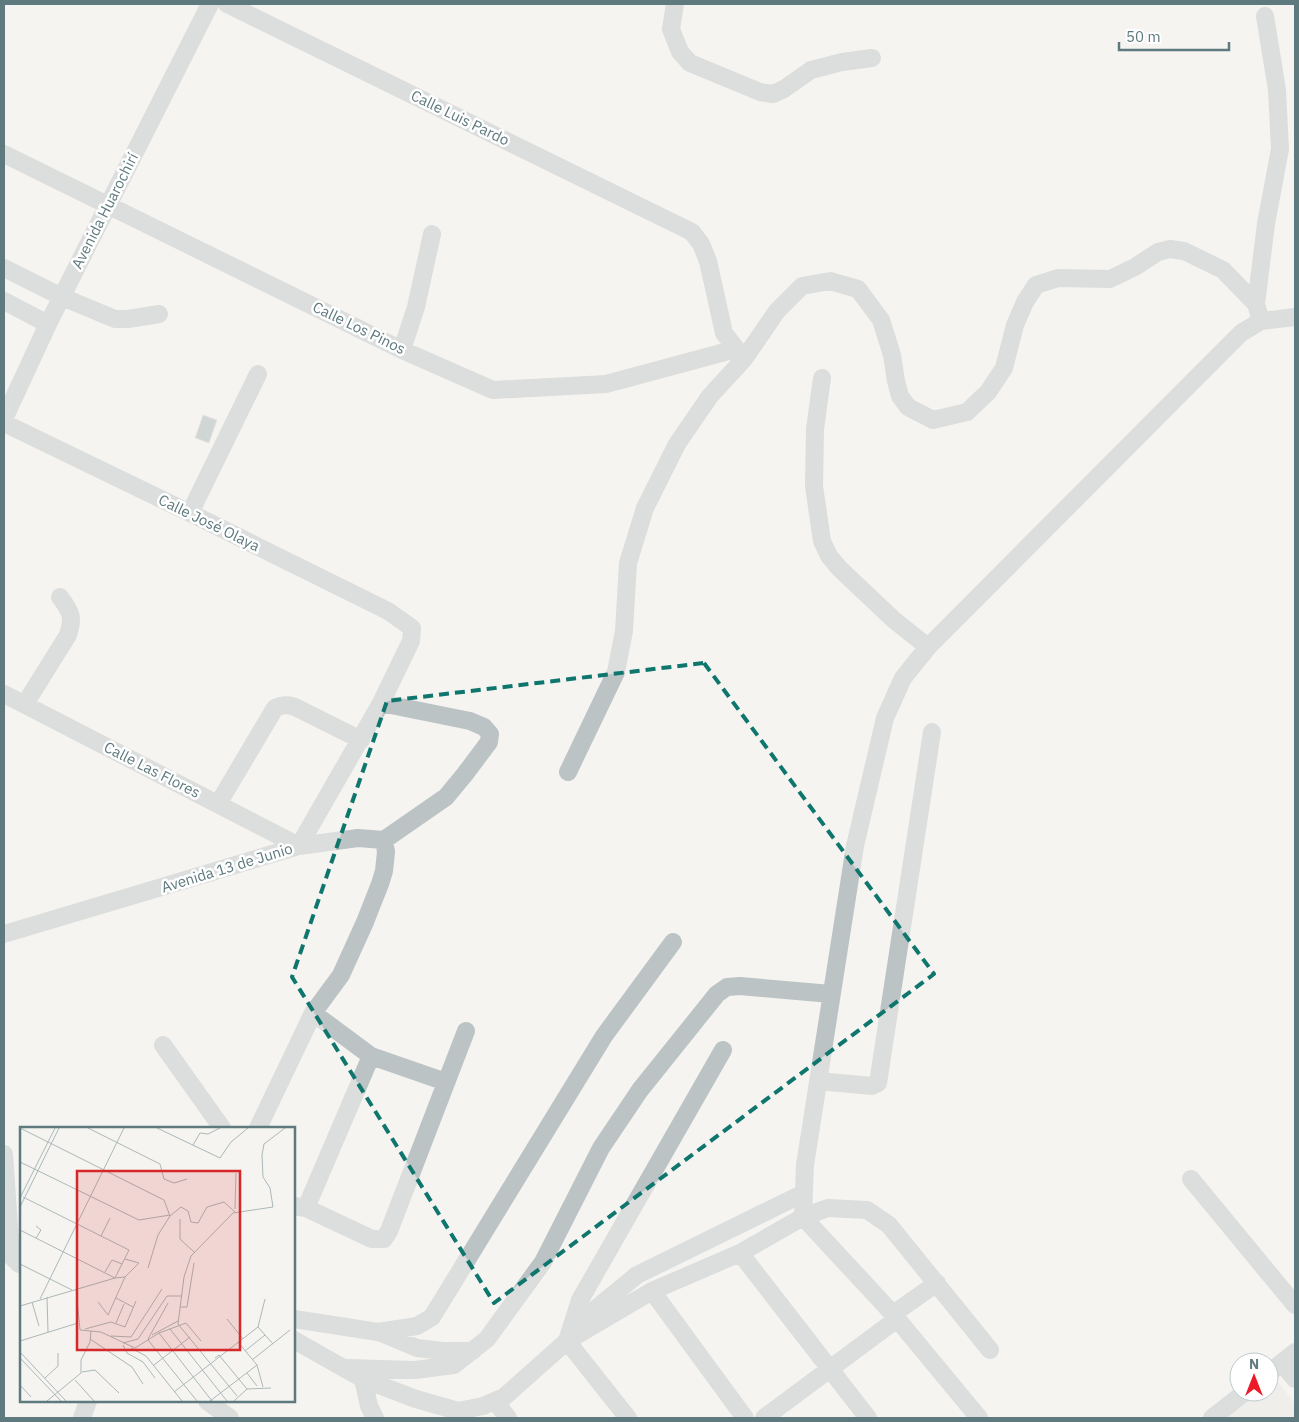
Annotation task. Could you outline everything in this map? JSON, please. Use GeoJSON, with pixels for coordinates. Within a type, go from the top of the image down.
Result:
{"type":"FeatureCollection","features":[{"type":"Feature","properties":{"kind":"street","name":"Avenida Huarochirí"},"geometry":{"type":"LineString","coordinates":[[4,421],[48,324],[210,4]]}},
{"type":"Feature","properties":{"kind":"street","name":"Calle Luis Pardo"},"geometry":{"type":"LineString","coordinates":[[228,4],[692,232],[701,244],[708,261],[724,333],[740,354]]}},
{"type":"Feature","properties":{"kind":"street"},"geometry":{"type":"LineString","coordinates":[[675,4],[671,30],[680,52],[690,63],[760,92],[773,94],[784,89],[811,70],[842,62],[872,58]]}},
{"type":"Feature","properties":{"kind":"street"},"geometry":{"type":"LineString","coordinates":[[1261,321],[1256,304],[1266,224],[1280,149],[1277,90],[1265,16]]}},
{"type":"Feature","properties":{"kind":"street","name":"Calle Los Pinos"},"geometry":{"type":"LineString","coordinates":[[4,154],[402,350],[493,390],[606,384],[740,354]]}},
{"type":"Feature","properties":{"kind":"street"},"geometry":{"type":"LineString","coordinates":[[402,350],[416,307],[432,234]]}},
{"type":"Feature","properties":{"kind":"street"},"geometry":{"type":"LineString","coordinates":[[568,772],[616,672],[624,631],[628,564],[645,508],[677,444],[710,396],[740,354],[777,311],[802,286],[830,281],[858,290],[881,320],[892,355],[900,396],[908,407],[933,420],[967,412],[988,392],[1004,368],[1015,325],[1025,302],[1036,285],[1058,278],[1110,278],[1135,267],[1158,252],[1170,249],[1184,251],[1223,270],[1256,304]]}},
{"type":"Feature","properties":{"kind":"street"},"geometry":{"type":"LineString","coordinates":[[4,268],[62,297],[115,319],[128,320],[159,314]]}},
{"type":"Feature","properties":{"kind":"street"},"geometry":{"type":"LineString","coordinates":[[4,301],[48,324]]}},
{"type":"Feature","properties":{"kind":"street"},"geometry":{"type":"LineString","coordinates":[[979,1418],[895,1316],[803,1217],[805,1165],[855,846],[885,718],[903,678],[928,647],[1241,333],[1261,321],[1295,318]]}},
{"type":"Feature","properties":{"kind":"street"},"geometry":{"type":"LineString","coordinates":[[190,513],[258,374]]}},
{"type":"Feature","properties":{"kind":"street"},"geometry":{"type":"LineString","coordinates":[[822,378],[815,429],[814,486],[822,541],[829,556],[840,569],[894,620],[928,647]]}},
{"type":"Feature","properties":{"kind":"street","name":"Calle José Olaya"},"geometry":{"type":"LineString","coordinates":[[4,421],[388,612],[412,628]]}},
{"type":"Feature","properties":{"kind":"street"},"geometry":{"type":"LineString","coordinates":[[25,704],[68,635],[71,626],[71,612],[60,597]]}},
{"type":"Feature","properties":{"kind":"street","name":"Avenida 13 de Junio"},"geometry":{"type":"LineString","coordinates":[[4,934],[299,846],[381,702],[411,641],[412,628]]}},
{"type":"Feature","properties":{"kind":"street","name":"Calle Las Flores"},"geometry":{"type":"LineString","coordinates":[[4,694],[299,846]]}},
{"type":"Feature","properties":{"kind":"street"},"geometry":{"type":"LineString","coordinates":[[299,846],[358,838],[384,840],[446,797],[489,742],[490,734],[484,727],[470,721],[381,702]]}},
{"type":"Feature","properties":{"kind":"street"},"geometry":{"type":"LineString","coordinates":[[218,804],[275,708],[282,705],[295,707],[361,740]]}},
{"type":"Feature","properties":{"kind":"street"},"geometry":{"type":"LineString","coordinates":[[818,1080],[872,1086],[878,1083],[932,732]]}},
{"type":"Feature","properties":{"kind":"street"},"geometry":{"type":"LineString","coordinates":[[258,1127],[313,1013],[341,975],[380,884],[386,852],[384,840]]}},
{"type":"Feature","properties":{"kind":"street"},"geometry":{"type":"LineString","coordinates":[[378,1332],[418,1326],[432,1317],[604,1036],[673,942]]}},
{"type":"Feature","properties":{"kind":"street"},"geometry":{"type":"LineString","coordinates":[[342,1368],[415,1370],[454,1365],[487,1339],[543,1262],[601,1148],[640,1090],[717,994],[727,987],[740,986],[831,994]]}},
{"type":"Feature","properties":{"kind":"street"},"geometry":{"type":"LineString","coordinates":[[313,1013],[371,1056],[446,1082]]}},
{"type":"Feature","properties":{"kind":"street"},"geometry":{"type":"LineString","coordinates":[[371,1056],[300,1207],[372,1240],[384,1239],[389,1230],[466,1031]]}},
{"type":"Feature","properties":{"kind":"street"},"geometry":{"type":"LineString","coordinates":[[163,1045],[221,1127]]}},
{"type":"Feature","properties":{"kind":"street"},"geometry":{"type":"LineString","coordinates":[[567,1340],[580,1300],[722,1050]]}},
{"type":"Feature","properties":{"kind":"street"},"geometry":{"type":"LineString","coordinates":[[4,1154],[5,1211],[16,1260]]}},
{"type":"Feature","properties":{"kind":"street"},"geometry":{"type":"LineString","coordinates":[[1191,1179],[1295,1305]]}},
{"type":"Feature","properties":{"kind":"street"},"geometry":{"type":"LineString","coordinates":[[295,1341],[363,1379],[416,1399],[458,1410],[483,1406],[504,1397],[567,1340],[587,1316],[637,1275],[804,1193]]}},
{"type":"Feature","properties":{"kind":"street"},"geometry":{"type":"LineString","coordinates":[[567,1340],[652,1291],[740,1253],[803,1217],[828,1208],[867,1210],[889,1225],[990,1350]]}},
{"type":"Feature","properties":{"kind":"street"},"geometry":{"type":"LineString","coordinates":[[740,1253],[868,1418]]}},
{"type":"Feature","properties":{"kind":"street"},"geometry":{"type":"LineString","coordinates":[[764,1418],[830,1369],[937,1283]]}},
{"type":"Feature","properties":{"kind":"street"},"geometry":{"type":"LineString","coordinates":[[652,1291],[745,1418]]}},
{"type":"Feature","properties":{"kind":"street"},"geometry":{"type":"LineString","coordinates":[[295,1320],[378,1332],[417,1348],[444,1351],[473,1351]]}},
{"type":"Feature","properties":{"kind":"street"},"geometry":{"type":"LineString","coordinates":[[567,1340],[628,1418]]}},
{"type":"Feature","properties":{"kind":"street"},"geometry":{"type":"LineString","coordinates":[[1282,1363],[1295,1379]]}},
{"type":"Feature","properties":{"kind":"street"},"geometry":{"type":"LineString","coordinates":[[363,1379],[369,1406],[375,1418]]}},
{"type":"Feature","properties":{"kind":"street"},"geometry":{"type":"LineString","coordinates":[[416,1399],[438,1418]]}},
{"type":"Feature","properties":{"kind":"street"},"geometry":{"type":"LineString","coordinates":[[496,1401],[508,1418]]}},
{"type":"Feature","properties":{"kind":"street"},"geometry":{"type":"LineString","coordinates":[[82,1418],[88,1402]]}},
{"type":"Feature","properties":{"kind":"street"},"geometry":{"type":"LineString","coordinates":[[208,1402],[230,1418]]}},
{"type":"Feature","properties":{"kind":"street"},"geometry":{"type":"LineString","coordinates":[[1212,1418],[1232,1402]]}},
{"type":"Feature","properties":{"kind":"highlighted area"},"geometry":{"type":"Polygon","coordinates":[[[704,663],[934,974],[494,1303],[292,977],[387,701],[704,663]]]}},
{"type":"Feature","properties":{"kind":"shaded area"},"geometry":{"type":"Polygon","coordinates":[[[1279,1383],[1295,1404],[1295,1418],[1223,1418],[1245,1402],[1279,1402],[1279,1383]]]}},
{"type":"Feature","properties":{"kind":"building"},"geometry":{"type":"Polygon","coordinates":[[[203,415],[217,420],[209,443],[195,438],[203,415]]]}}]}
